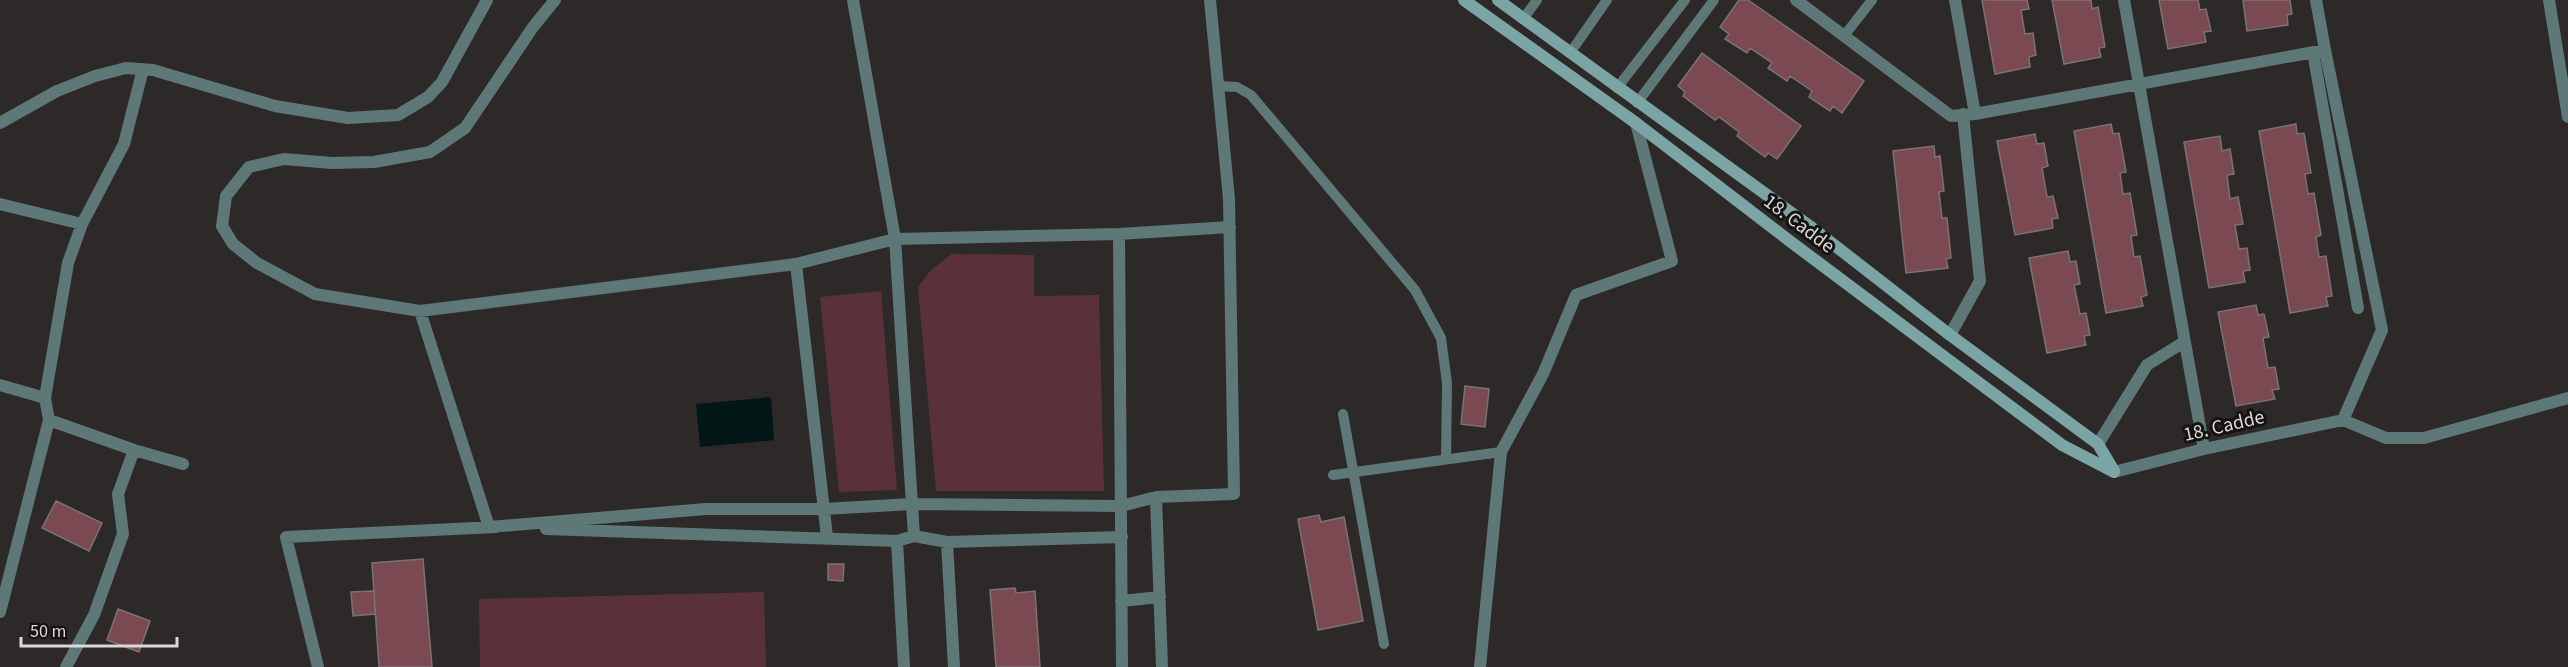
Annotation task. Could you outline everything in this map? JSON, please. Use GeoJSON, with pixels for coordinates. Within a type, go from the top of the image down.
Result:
{"type":"FeatureCollection","features":[{"type":"Feature","properties":{"kind":"street"},"geometry":{"type":"LineString","coordinates":[[0,123],[57,91],[95,76],[126,68],[153,70],[275,106],[348,118],[398,115],[428,97],[442,82],[487,0]]}},
{"type":"Feature","properties":{"kind":"street"},"geometry":{"type":"LineString","coordinates":[[555,0],[533,27],[465,128],[430,152],[374,162],[332,163],[284,159],[249,167],[226,196],[222,226],[233,244],[257,263],[315,294],[420,311],[796,264],[895,239],[1119,234],[1230,227]]}},
{"type":"Feature","properties":{"kind":"street"},"geometry":{"type":"LineString","coordinates":[[853,0],[895,239],[914,536]]}},
{"type":"Feature","properties":{"kind":"street"},"geometry":{"type":"LineString","coordinates":[[318,667],[286,537],[489,527],[706,509],[824,509],[912,504],[1121,506],[1156,497],[1234,494],[1230,227],[1210,0]]}},
{"type":"Feature","properties":{"kind":"street","name":"18. Cadde"},"geometry":{"type":"LineString","coordinates":[[1464,0],[1636,123],[2062,445],[2114,472],[2204,449],[2343,420]]}},
{"type":"Feature","properties":{"kind":"street","name":"18. Cadde"},"geometry":{"type":"LineString","coordinates":[[1498,0],[1811,228],[1950,335],[2098,444],[2114,472]]}},
{"type":"Feature","properties":{"kind":"street"},"geometry":{"type":"LineString","coordinates":[[1796,0],[1951,116],[2138,86],[2319,51]]}},
{"type":"Feature","properties":{"kind":"street"},"geometry":{"type":"LineString","coordinates":[[1950,335],[1980,281],[1969,114],[1955,0]]}},
{"type":"Feature","properties":{"kind":"street"},"geometry":{"type":"LineString","coordinates":[[2124,0],[2204,449]]}},
{"type":"Feature","properties":{"kind":"street"},"geometry":{"type":"LineString","coordinates":[[2316,0],[2319,51],[2358,308]]}},
{"type":"Feature","properties":{"kind":"street"},"geometry":{"type":"LineString","coordinates":[[2549,0],[2562,53],[2568,117]]}},
{"type":"Feature","properties":{"kind":"street"},"geometry":{"type":"LineString","coordinates":[[2319,51],[2382,330],[2343,420],[2386,438],[2424,438],[2568,398]]}},
{"type":"Feature","properties":{"kind":"street"},"geometry":{"type":"LineString","coordinates":[[0,612],[49,420],[45,398],[68,263],[82,224],[124,144],[143,69]]}},
{"type":"Feature","properties":{"kind":"street"},"geometry":{"type":"LineString","coordinates":[[1480,667],[1501,452],[1543,374],[1576,295],[1672,261],[1636,123]]}},
{"type":"Feature","properties":{"kind":"street"},"geometry":{"type":"LineString","coordinates":[[0,204],[82,224]]}},
{"type":"Feature","properties":{"kind":"street"},"geometry":{"type":"LineString","coordinates":[[1119,234],[1122,667]]}},
{"type":"Feature","properties":{"kind":"street"},"geometry":{"type":"LineString","coordinates":[[796,264],[827,537]]}},
{"type":"Feature","properties":{"kind":"street"},"geometry":{"type":"LineString","coordinates":[[420,311],[489,527]]}},
{"type":"Feature","properties":{"kind":"street"},"geometry":{"type":"LineString","coordinates":[[2098,444],[2147,365],[2184,342]]}},
{"type":"Feature","properties":{"kind":"street"},"geometry":{"type":"LineString","coordinates":[[0,385],[45,398]]}},
{"type":"Feature","properties":{"kind":"street"},"geometry":{"type":"LineString","coordinates":[[49,420],[134,450],[183,464]]}},
{"type":"Feature","properties":{"kind":"street"},"geometry":{"type":"LineString","coordinates":[[66,667],[94,615],[123,534],[118,494],[134,450]]}},
{"type":"Feature","properties":{"kind":"street"},"geometry":{"type":"LineString","coordinates":[[1156,497],[1162,667]]}},
{"type":"Feature","properties":{"kind":"street"},"geometry":{"type":"LineString","coordinates":[[489,527],[897,541],[914,536],[947,542],[1122,537]]}},
{"type":"Feature","properties":{"kind":"street"},"geometry":{"type":"LineString","coordinates":[[897,541],[904,667]]}},
{"type":"Feature","properties":{"kind":"street"},"geometry":{"type":"LineString","coordinates":[[947,542],[954,667]]}},
{"type":"Feature","properties":{"kind":"street"},"geometry":{"type":"LineString","coordinates":[[1121,601],[1160,597]]}},
{"type":"Feature","properties":{"kind":"lane"},"geometry":{"type":"LineString","coordinates":[[1523,19],[1537,0]]}},
{"type":"Feature","properties":{"kind":"lane"},"geometry":{"type":"LineString","coordinates":[[1570,53],[1607,0]]}},
{"type":"Feature","properties":{"kind":"lane"},"geometry":{"type":"LineString","coordinates":[[1617,88],[1685,0]]}},
{"type":"Feature","properties":{"kind":"lane"},"geometry":{"type":"LineString","coordinates":[[1637,103],[1714,0]]}},
{"type":"Feature","properties":{"kind":"lane"},"geometry":{"type":"LineString","coordinates":[[1844,36],[1872,0]]}},
{"type":"Feature","properties":{"kind":"lane"},"geometry":{"type":"LineString","coordinates":[[1218,86],[1237,87],[1251,95],[1415,290],[1441,338],[1447,382],[1446,459]]}},
{"type":"Feature","properties":{"kind":"lane"},"geometry":{"type":"LineString","coordinates":[[1343,414],[1384,644]]}},
{"type":"Feature","properties":{"kind":"lane"},"geometry":{"type":"LineString","coordinates":[[1333,475],[1501,452]]}},
{"type":"Feature","properties":{"kind":"shaded area"},"geometry":{"type":"Polygon","coordinates":[[[952,254],[1034,255],[1034,296],[1099,295],[1104,491],[936,491],[918,287],[931,270],[952,254]]]}},
{"type":"Feature","properties":{"kind":"shaded area"},"geometry":{"type":"Polygon","coordinates":[[[881,291],[897,490],[839,492],[820,297],[881,291]]]}},
{"type":"Feature","properties":{"kind":"shaded area"},"geometry":{"type":"Polygon","coordinates":[[[771,397],[774,440],[700,447],[696,404],[771,397]]]}},
{"type":"Feature","properties":{"kind":"shaded area"},"geometry":{"type":"Polygon","coordinates":[[[764,592],[766,667],[480,667],[479,599],[764,592]]]}},
{"type":"Feature","properties":{"kind":"building"},"geometry":{"type":"Polygon","coordinates":[[[1739,0],[1748,0],[1864,81],[1842,113],[1833,106],[1830,111],[1809,97],[1812,91],[1790,76],[1787,81],[1768,68],[1772,63],[1750,48],[1747,53],[1725,39],[1729,34],[1720,27],[1739,0]]]}},
{"type":"Feature","properties":{"kind":"building"},"geometry":{"type":"Polygon","coordinates":[[[1982,0],[2027,0],[2029,9],[2021,10],[2025,34],[2033,33],[2036,55],[2029,57],[2030,67],[1995,74],[1982,0]]]}},
{"type":"Feature","properties":{"kind":"building"},"geometry":{"type":"Polygon","coordinates":[[[2052,0],[2091,0],[2092,9],[2098,7],[2105,47],[2099,48],[2101,57],[2064,64],[2052,0]]]}},
{"type":"Feature","properties":{"kind":"building"},"geometry":{"type":"Polygon","coordinates":[[[2159,0],[2198,0],[2200,10],[2206,9],[2211,31],[2204,32],[2206,42],[2168,49],[2159,0]]]}},
{"type":"Feature","properties":{"kind":"building"},"geometry":{"type":"Polygon","coordinates":[[[2243,0],[2290,0],[2292,14],[2287,15],[2288,25],[2247,31],[2243,0]]]}},
{"type":"Feature","properties":{"kind":"building"},"geometry":{"type":"Polygon","coordinates":[[[1702,53],[1801,126],[1777,159],[1768,153],[1765,157],[1737,136],[1739,132],[1719,117],[1715,120],[1683,96],[1685,92],[1678,86],[1702,53]]]}},
{"type":"Feature","properties":{"kind":"building"},"geometry":{"type":"Polygon","coordinates":[[[2111,124],[2113,134],[2119,133],[2126,172],[2120,173],[2123,194],[2130,193],[2137,235],[2131,236],[2134,257],[2140,256],[2147,295],[2141,297],[2143,306],[2106,313],[2074,131],[2111,124]]]}},
{"type":"Feature","properties":{"kind":"building"},"geometry":{"type":"Polygon","coordinates":[[[2296,124],[2297,134],[2304,133],[2311,173],[2305,174],[2308,194],[2314,193],[2321,235],[2316,237],[2319,257],[2326,256],[2332,296],[2326,297],[2328,306],[2290,313],[2259,131],[2296,124]]]}},
{"type":"Feature","properties":{"kind":"building"},"geometry":{"type":"Polygon","coordinates":[[[2035,134],[2037,144],[2044,143],[2048,166],[2042,168],[2047,197],[2053,196],[2058,218],[2052,219],[2053,228],[2015,235],[1997,141],[2035,134]]]}},
{"type":"Feature","properties":{"kind":"building"},"geometry":{"type":"Polygon","coordinates":[[[2220,136],[2222,151],[2230,149],[2234,174],[2227,175],[2230,199],[2238,197],[2243,224],[2235,225],[2239,249],[2247,248],[2250,270],[2243,271],[2245,282],[2209,288],[2184,142],[2220,136]]]}},
{"type":"Feature","properties":{"kind":"building"},"geometry":{"type":"Polygon","coordinates":[[[1934,146],[1935,157],[1940,156],[1944,191],[1939,192],[1942,218],[1947,218],[1951,258],[1946,259],[1948,268],[1906,273],[1893,151],[1934,146]]]}},
{"type":"Feature","properties":{"kind":"building"},"geometry":{"type":"Polygon","coordinates":[[[2068,251],[2070,262],[2076,261],[2080,284],[2074,285],[2080,314],[2086,313],[2090,335],[2084,336],[2086,345],[2047,353],[2029,258],[2068,251]]]}},
{"type":"Feature","properties":{"kind":"building"},"geometry":{"type":"Polygon","coordinates":[[[2256,305],[2258,315],[2264,314],[2269,337],[2263,338],[2268,368],[2275,367],[2279,389],[2272,390],[2275,399],[2236,406],[2218,312],[2256,305]]]}},
{"type":"Feature","properties":{"kind":"building"},"geometry":{"type":"Polygon","coordinates":[[[1465,386],[1489,389],[1485,427],[1461,424],[1465,386]]]}},
{"type":"Feature","properties":{"kind":"building"},"geometry":{"type":"Polygon","coordinates":[[[56,501],[102,523],[89,551],[42,528],[56,501]]]}},
{"type":"Feature","properties":{"kind":"building"},"geometry":{"type":"Polygon","coordinates":[[[1319,515],[1321,522],[1344,517],[1363,621],[1318,630],[1298,519],[1319,515]]]}},
{"type":"Feature","properties":{"kind":"building"},"geometry":{"type":"Polygon","coordinates":[[[423,559],[432,667],[379,667],[372,563],[423,559]]]}},
{"type":"Feature","properties":{"kind":"building"},"geometry":{"type":"Polygon","coordinates":[[[828,564],[844,564],[843,581],[828,580],[828,564]]]}},
{"type":"Feature","properties":{"kind":"building"},"geometry":{"type":"Polygon","coordinates":[[[1015,588],[1016,593],[1035,591],[1040,667],[996,667],[990,590],[1015,588]]]}},
{"type":"Feature","properties":{"kind":"building"},"geometry":{"type":"Polygon","coordinates":[[[374,591],[375,614],[353,616],[351,592],[374,591]]]}},
{"type":"Feature","properties":{"kind":"building"},"geometry":{"type":"Polygon","coordinates":[[[118,609],[150,621],[139,652],[107,640],[118,609]]]}}]}
